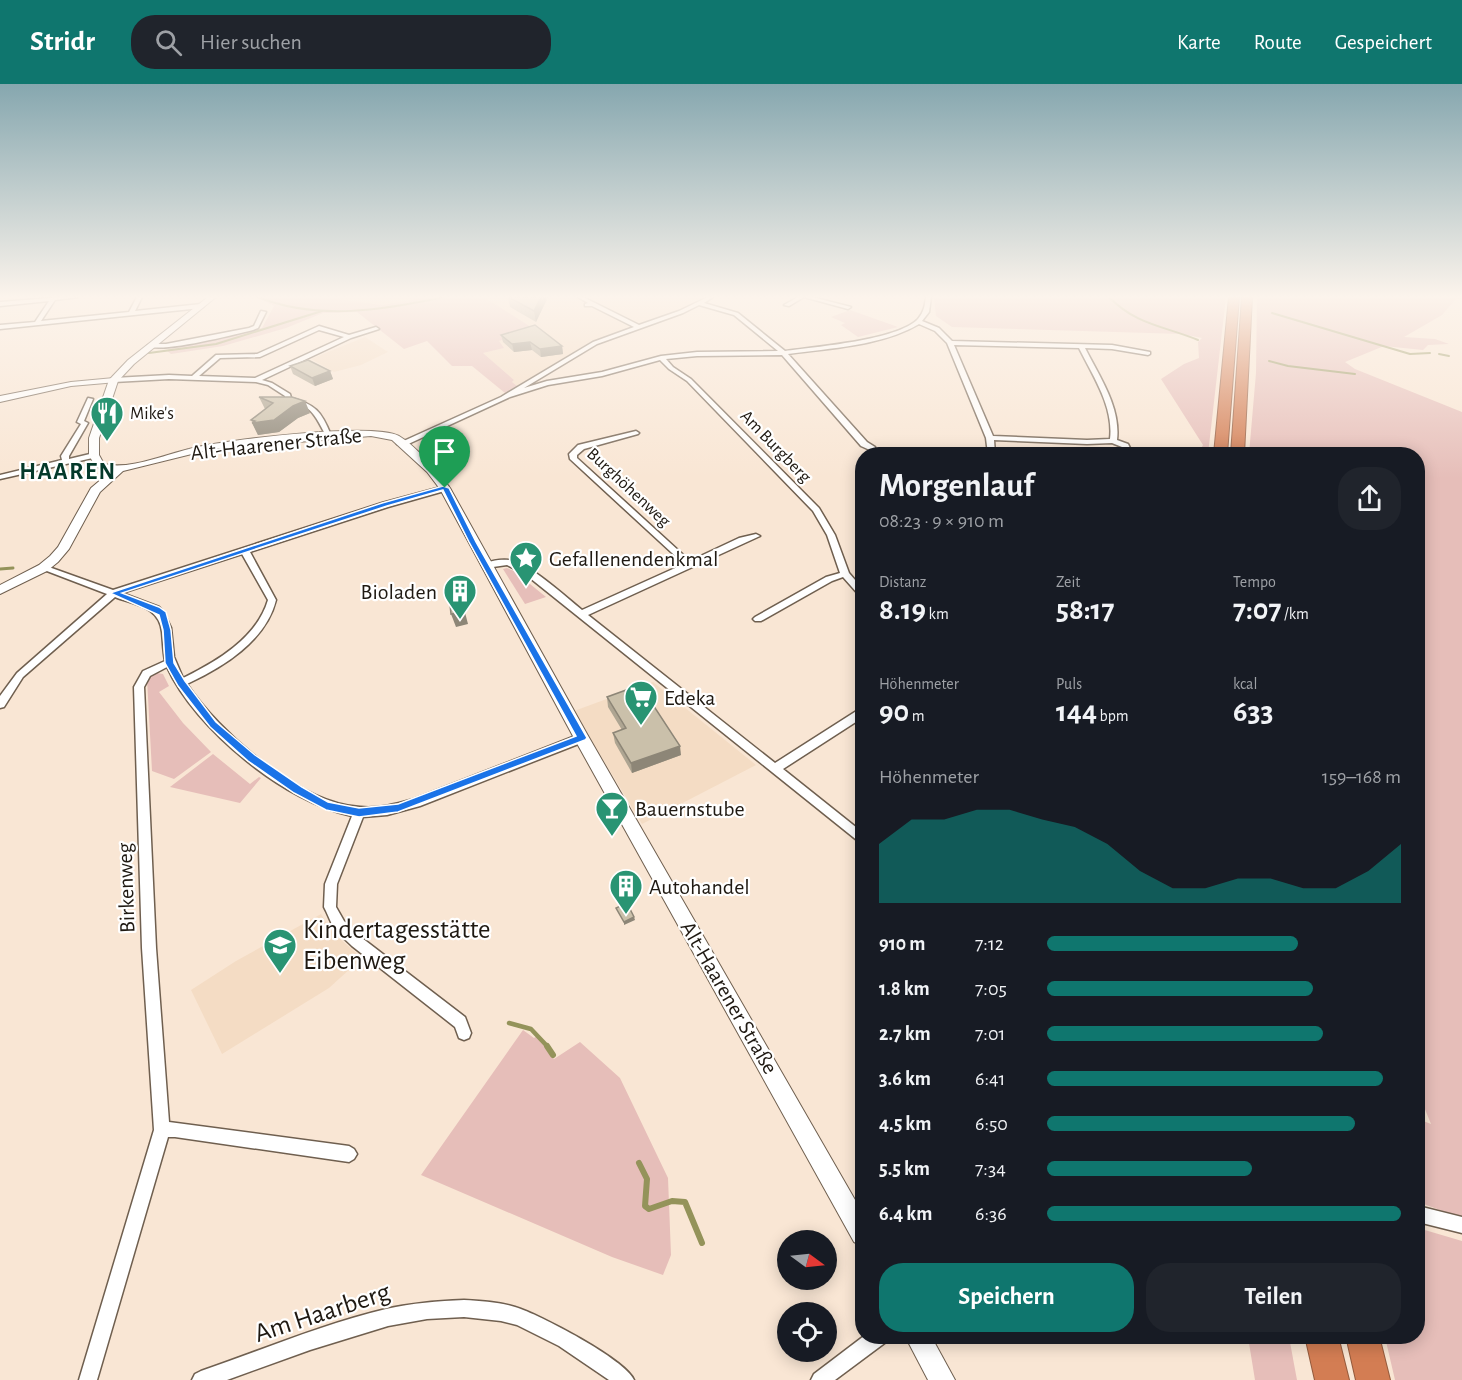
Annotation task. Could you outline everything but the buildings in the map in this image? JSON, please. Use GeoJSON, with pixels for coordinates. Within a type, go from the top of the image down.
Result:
{"type":"FeatureCollection","features":[{"type":"Feature","properties":{"kind":"highway"},"geometry":{"type":"LineString","coordinates":[[1221,447],[1229,357]]}},
{"type":"Feature","properties":{"kind":"highway"},"geometry":{"type":"LineString","coordinates":[[1238,447],[1244,357]]}},
{"type":"Feature","properties":{"kind":"highway"},"geometry":{"type":"LineString","coordinates":[[1324,1344],[1332,1380]]}},
{"type":"Feature","properties":{"kind":"highway"},"geometry":{"type":"LineString","coordinates":[[1364,1344],[1373,1380]]}},
{"type":"Feature","properties":{"kind":"main road"},"geometry":{"type":"LineString","coordinates":[[119,469],[100,466],[93,448],[98,425],[114,380],[138,357]]}},
{"type":"Feature","properties":{"kind":"main road","name":"Alt-Haarener Straße"},"geometry":{"type":"LineString","coordinates":[[119,469],[198,449],[328,435],[380,434],[390,436],[431,470],[445,488],[582,738],[855,1222]]}},
{"type":"Feature","properties":{"kind":"main road"},"geometry":{"type":"LineString","coordinates":[[0,590],[43,568],[63,549],[95,490],[119,469]]}},
{"type":"Feature","properties":{"kind":"main road"},"geometry":{"type":"LineString","coordinates":[[922,1344],[942,1380]]}},
{"type":"Feature","properties":{"kind":"street"},"geometry":{"type":"LineString","coordinates":[[193,378],[216,357]]}},
{"type":"Feature","properties":{"kind":"street"},"geometry":{"type":"LineString","coordinates":[[256,380],[305,357]]}},
{"type":"Feature","properties":{"kind":"street"},"geometry":{"type":"LineString","coordinates":[[509,395],[571,357]]}},
{"type":"Feature","properties":{"kind":"street"},"geometry":{"type":"LineString","coordinates":[[401,444],[509,395],[547,383],[602,374],[666,357]]}},
{"type":"Feature","properties":{"kind":"street"},"geometry":{"type":"LineString","coordinates":[[788,357],[869,447]]}},
{"type":"Feature","properties":{"kind":"street"},"geometry":{"type":"LineString","coordinates":[[956,357],[990,438],[991,447]]}},
{"type":"Feature","properties":{"kind":"street"},"geometry":{"type":"LineString","coordinates":[[1087,357],[1106,397],[1117,429],[1113,441]]}},
{"type":"Feature","properties":{"kind":"street","name":"Am Burgberg"},"geometry":{"type":"LineString","coordinates":[[661,358],[670,368],[683,374],[816,510],[831,535],[845,574],[855,585]]}},
{"type":"Feature","properties":{"kind":"street"},"geometry":{"type":"LineString","coordinates":[[0,399],[71,384],[114,380],[193,378],[256,380],[270,384],[288,395],[290,400],[301,402],[312,408],[328,435]]}},
{"type":"Feature","properties":{"kind":"street"},"geometry":{"type":"LineString","coordinates":[[535,378],[547,383]]}},
{"type":"Feature","properties":{"kind":"street"},"geometry":{"type":"LineString","coordinates":[[90,399],[80,422],[98,425]]}},
{"type":"Feature","properties":{"kind":"street"},"geometry":{"type":"LineString","coordinates":[[81,432],[85,423]]}},
{"type":"Feature","properties":{"kind":"street"},"geometry":{"type":"LineString","coordinates":[[66,461],[65,456],[76,435],[98,425]]}},
{"type":"Feature","properties":{"kind":"street","name":"Burghöhenweg"},"geometry":{"type":"LineString","coordinates":[[636,433],[581,447],[573,454],[574,459],[689,564]]}},
{"type":"Feature","properties":{"kind":"street"},"geometry":{"type":"LineString","coordinates":[[990,438],[1113,441],[1126,447]]}},
{"type":"Feature","properties":{"kind":"street"},"geometry":{"type":"LineString","coordinates":[[0,477],[94,455]]}},
{"type":"Feature","properties":{"kind":"street"},"geometry":{"type":"LineString","coordinates":[[0,704],[3,695],[20,675],[114,593],[445,488]]}},
{"type":"Feature","properties":{"kind":"street"},"geometry":{"type":"LineString","coordinates":[[580,615],[741,540],[756,536]]}},
{"type":"Feature","properties":{"kind":"street"},"geometry":{"type":"LineString","coordinates":[[181,683],[204,673],[229,656],[252,635],[269,614],[272,600],[245,550]]}},
{"type":"Feature","properties":{"kind":"street"},"geometry":{"type":"LineString","coordinates":[[486,565],[504,561],[515,564],[855,832]]}},
{"type":"Feature","properties":{"kind":"street"},"geometry":{"type":"LineString","coordinates":[[43,568],[156,609],[163,614],[170,663],[181,683],[213,724],[274,774],[326,806],[359,812],[398,808],[582,738]]}},
{"type":"Feature","properties":{"kind":"street"},"geometry":{"type":"LineString","coordinates":[[758,620],[829,579],[845,574]]}},
{"type":"Feature","properties":{"kind":"street","name":"Birkenweg"},"geometry":{"type":"LineString","coordinates":[[88,1380],[162,1130],[149,948],[139,687],[141,679],[150,670],[170,663]]}},
{"type":"Feature","properties":{"kind":"street"},"geometry":{"type":"LineString","coordinates":[[776,768],[855,717]]}},
{"type":"Feature","properties":{"kind":"street"},"geometry":{"type":"LineString","coordinates":[[359,812],[331,884],[330,907],[334,916],[339,925],[357,942],[460,1022],[464,1033]]}},
{"type":"Feature","properties":{"kind":"street"},"geometry":{"type":"LineString","coordinates":[[162,1130],[175,1129],[349,1154]]}},
{"type":"Feature","properties":{"kind":"street"},"geometry":{"type":"LineString","coordinates":[[1425,1216],[1462,1225]]}},
{"type":"Feature","properties":{"kind":"street","name":"Am Haarberg"},"geometry":{"type":"LineString","coordinates":[[201,1380],[374,1320],[415,1311],[444,1309],[501,1312],[526,1321],[578,1347],[625,1380]]}},
{"type":"Feature","properties":{"kind":"street"},"geometry":{"type":"LineString","coordinates":[[820,1380],[869,1344]]}},
{"type":"Feature","properties":{"kind":"shaded area"},"geometry":{"type":"Polygon","coordinates":[[[377,357],[361,365],[334,372],[311,359],[377,357]]]}},
{"type":"Feature","properties":{"kind":"shaded area"},"geometry":{"type":"Polygon","coordinates":[[[443,357],[488,357],[514,380],[512,382],[517,386],[505,393],[472,366],[452,366],[443,357]]]}},
{"type":"Feature","properties":{"kind":"shaded area"},"geometry":{"type":"Polygon","coordinates":[[[488,357],[565,357],[517,386],[512,382],[514,380],[488,357]]]}},
{"type":"Feature","properties":{"kind":"shaded area"},"geometry":{"type":"Polygon","coordinates":[[[1219,357],[1209,447],[1202,447],[1203,445],[1161,379],[1184,364],[1199,358],[1219,357]]]}},
{"type":"Feature","properties":{"kind":"shaded area"},"geometry":{"type":"Polygon","coordinates":[[[1256,357],[1356,357],[1345,362],[1355,369],[1462,412],[1462,1218],[1425,1205],[1425,1122],[1431,1124],[1425,1109],[1425,447],[1250,447],[1256,357]]]}},
{"type":"Feature","properties":{"kind":"shaded area"},"geometry":{"type":"Polygon","coordinates":[[[507,568],[546,597],[525,604],[503,569],[507,568]]]}},
{"type":"Feature","properties":{"kind":"shaded area"},"geometry":{"type":"Polygon","coordinates":[[[157,673],[163,674],[169,686],[159,692],[183,723],[211,752],[174,779],[152,771],[147,679],[157,673]]]}},
{"type":"Feature","properties":{"kind":"shaded area"},"geometry":{"type":"Polygon","coordinates":[[[653,682],[756,765],[642,824],[574,711],[653,682]]]}},
{"type":"Feature","properties":{"kind":"shaded area"},"geometry":{"type":"Polygon","coordinates":[[[213,754],[250,784],[259,777],[261,778],[240,803],[170,787],[213,754]]]}},
{"type":"Feature","properties":{"kind":"shaded area","name":"Kindertagesstätte Eibenweg"},"geometry":{"type":"Polygon","coordinates":[[[321,914],[332,932],[362,958],[329,988],[222,1054],[191,990],[236,961],[321,914]]]}},
{"type":"Feature","properties":{"kind":"shaded area"},"geometry":{"type":"Polygon","coordinates":[[[523,1030],[534,1038],[537,1036],[554,1059],[580,1042],[620,1078],[668,1178],[671,1255],[663,1275],[612,1257],[421,1175],[523,1030]]]}},
{"type":"Feature","properties":{"kind":"shaded area"},"geometry":{"type":"Polygon","coordinates":[[[1425,1230],[1462,1241],[1462,1380],[1395,1380],[1387,1344],[1425,1344],[1425,1230]]]}},
{"type":"Feature","properties":{"kind":"shaded area"},"geometry":{"type":"Polygon","coordinates":[[[1249,1344],[1290,1344],[1297,1380],[1255,1380],[1249,1344]]]}},
{"type":"Feature","properties":{"kind":"waterway"},"geometry":{"type":"LineString","coordinates":[[1269,361],[1288,366],[1355,374]]}},
{"type":"Feature","properties":{"kind":"waterway"},"geometry":{"type":"LineString","coordinates":[[0,569],[13,568]]}},
{"type":"Feature","properties":{"kind":"waterway"},"geometry":{"type":"LineString","coordinates":[[509,1023],[531,1029],[548,1047]]}},
{"type":"Feature","properties":{"kind":"waterway"},"geometry":{"type":"LineString","coordinates":[[547,1046],[553,1055]]}},
{"type":"Feature","properties":{"kind":"waterway"},"geometry":{"type":"LineString","coordinates":[[639,1163],[647,1179],[645,1206],[649,1209],[672,1201],[685,1202],[702,1243]]}},
{"type":"Feature","properties":{"kind":"place","name":"Mike's"},"geometry":{"type":"Point","coordinates":[107,442]}},
{"type":"Feature","properties":{"kind":"place","name":"Gefallenendenkmal"},"geometry":{"type":"Point","coordinates":[526,587]}},
{"type":"Feature","properties":{"kind":"place","name":"Bioladen"},"geometry":{"type":"Point","coordinates":[460,620]}},
{"type":"Feature","properties":{"kind":"place","name":"Edeka"},"geometry":{"type":"Point","coordinates":[641,726]}},
{"type":"Feature","properties":{"kind":"place","name":"Bauernstube"},"geometry":{"type":"Point","coordinates":[612,837]}},
{"type":"Feature","properties":{"kind":"place","name":"Autohandel"},"geometry":{"type":"Point","coordinates":[626,915]}},
{"type":"Feature","properties":{"kind":"place","name":"Kindertagesstätte Eibenweg"},"geometry":{"type":"Point","coordinates":[280,974]}},
{"type":"Feature","properties":{"kind":"district","name":"HAAREN"},"geometry":{"type":"Point","coordinates":[68,471]}},
{"type":"Feature","properties":{"kind":"route"},"geometry":{"type":"LineString","coordinates":[[445,488],[472,542],[582,738],[398,808],[359,812],[326,806],[298,790],[252,758],[213,724],[181,683],[170,663],[163,614],[156,609],[114,593],[385,505],[445,488]]}}]}
